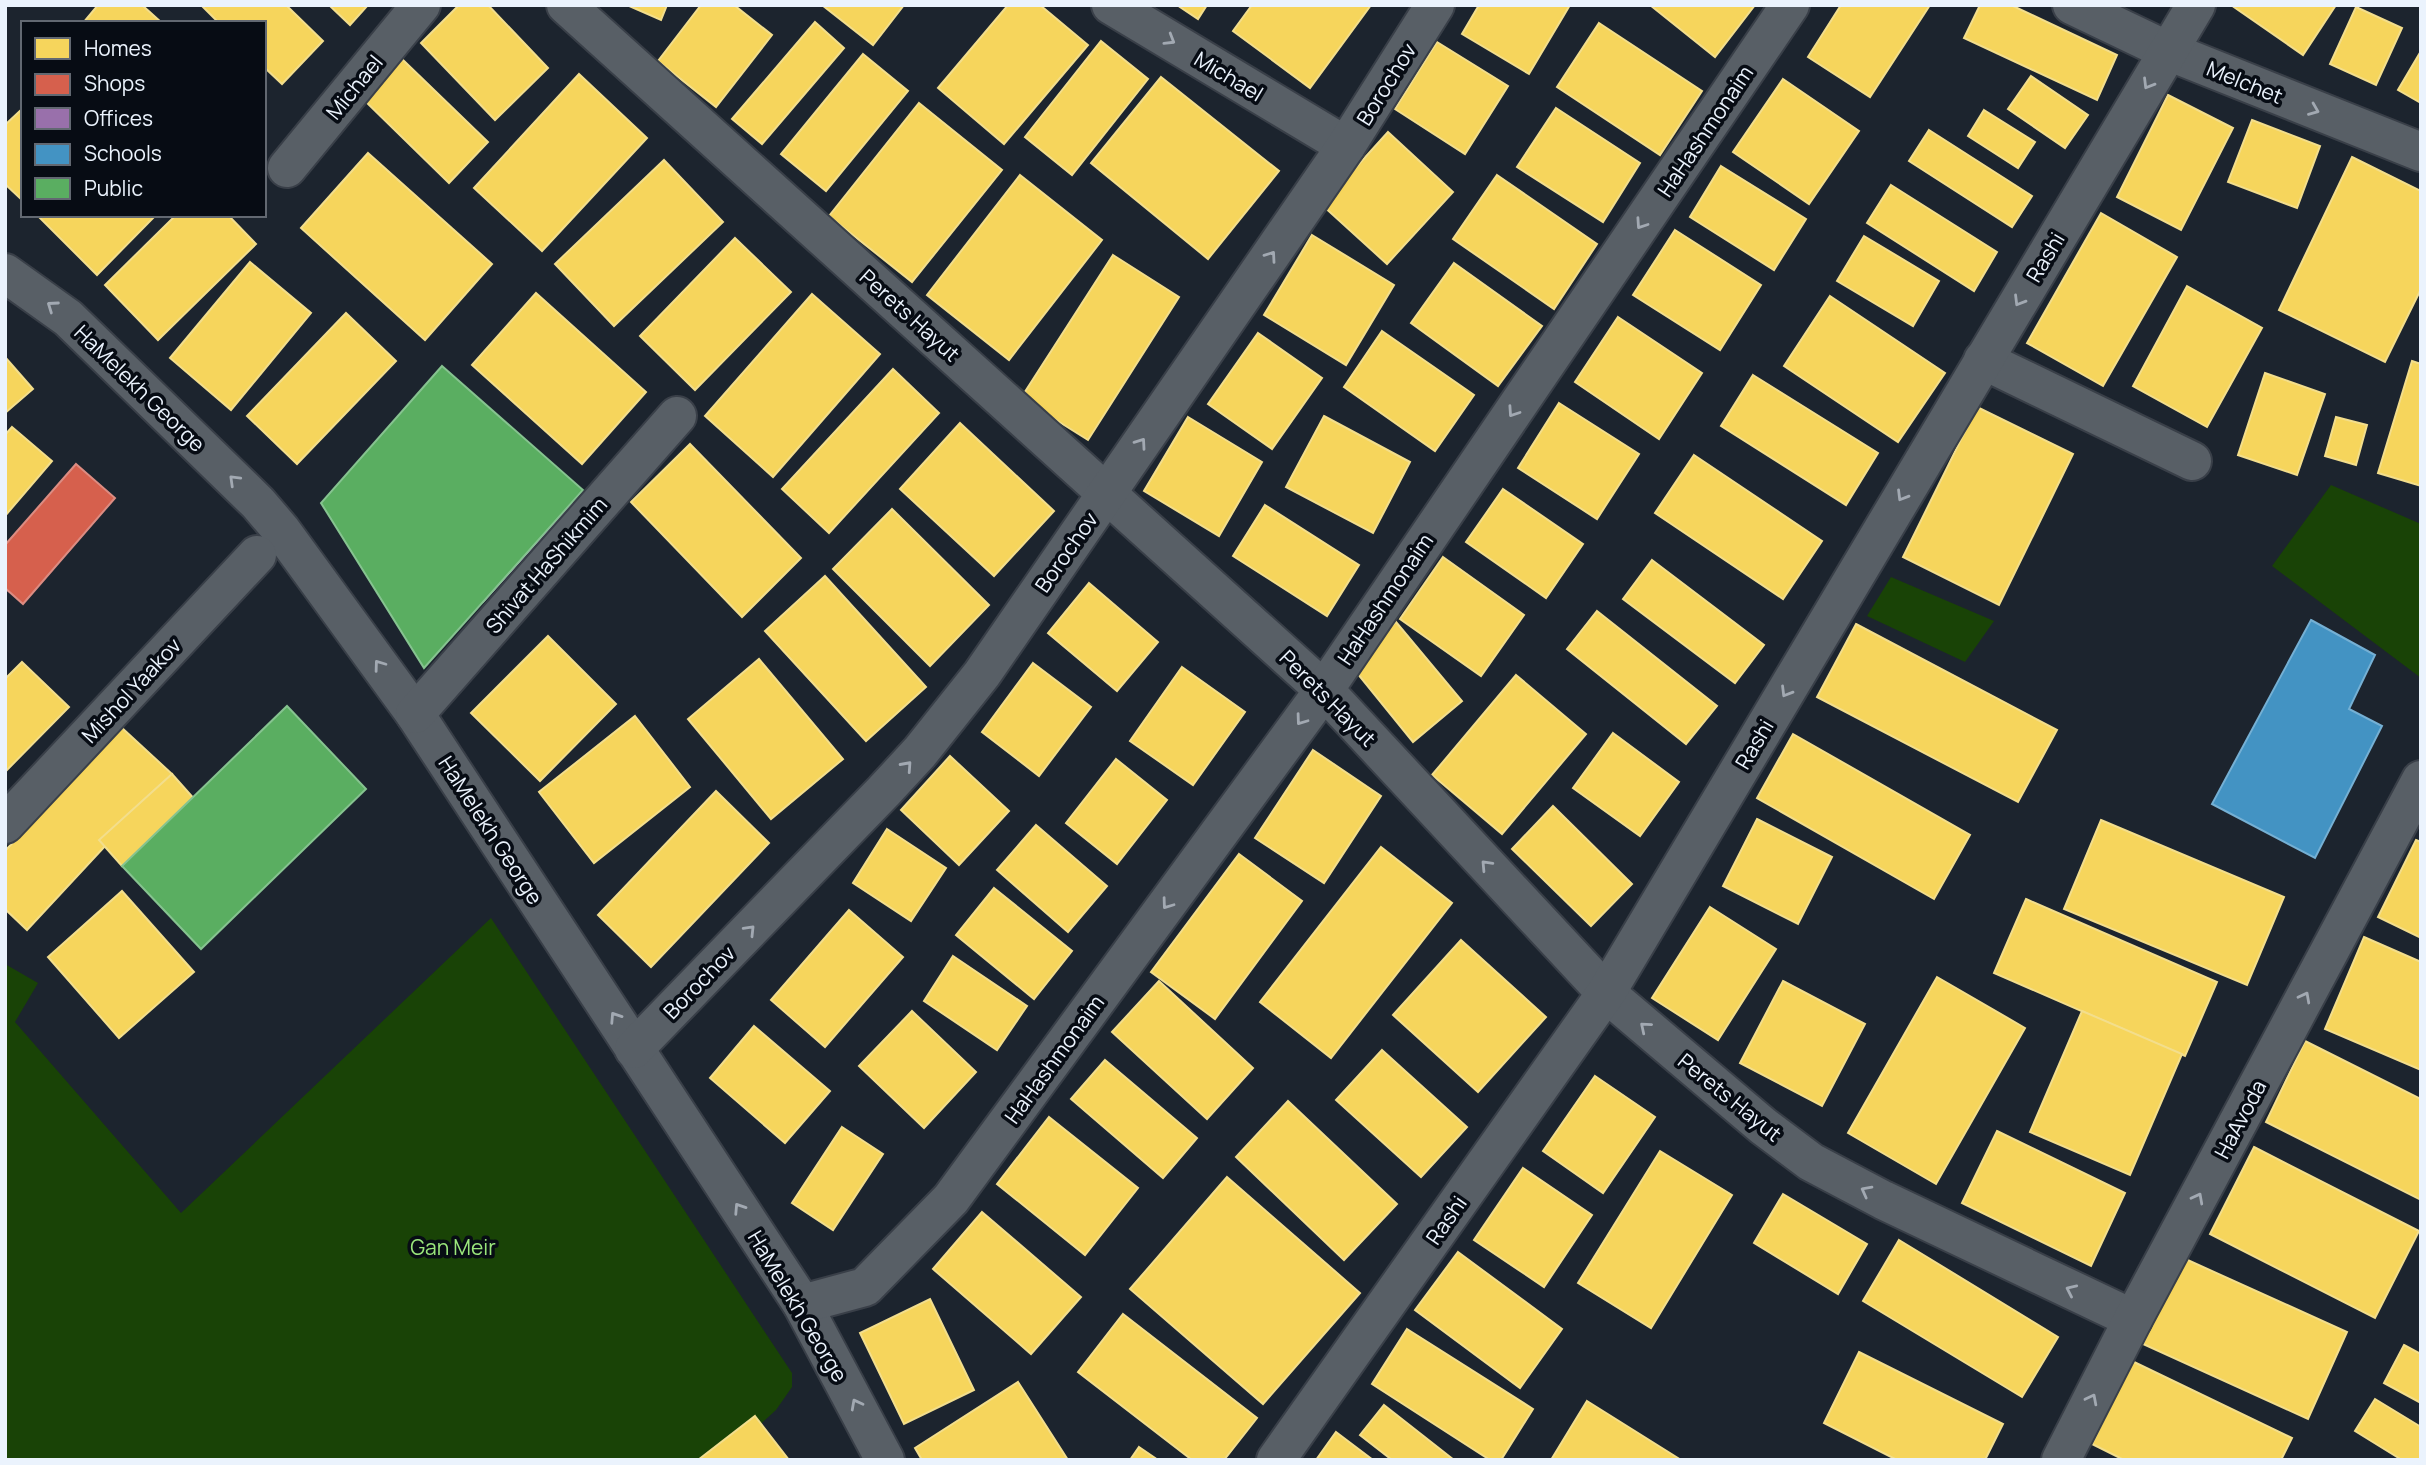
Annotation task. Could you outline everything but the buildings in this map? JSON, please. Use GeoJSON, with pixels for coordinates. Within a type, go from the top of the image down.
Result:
{"type":"FeatureCollection","features":[{"type":"Feature","properties":{"kind":"street","name":"Michael"},"geometry":{"type":"LineString","coordinates":[[287,168],[421,5]]}},
{"type":"Feature","properties":{"kind":"street","name":"Perets Hayut"},"geometry":{"type":"LineString","coordinates":[[566,5],[1324,690],[1605,993],[1763,1126],[1811,1162],[1883,1200],[2133,1320]]}},
{"type":"Feature","properties":{"kind":"street","name":"Michael"},"geometry":{"type":"LineString","coordinates":[[1111,5],[1346,146]]}},
{"type":"Feature","properties":{"kind":"street","name":"Borochov"},"geometry":{"type":"LineString","coordinates":[[634,1049],[920,752],[982,674],[1346,146],[1435,5]]}},
{"type":"Feature","properties":{"kind":"street","name":"HaHashmonaim"},"geometry":{"type":"LineString","coordinates":[[802,1304],[865,1287],[951,1199],[1324,690],[1790,5]]}},
{"type":"Feature","properties":{"kind":"street","name":"Melchet"},"geometry":{"type":"LineString","coordinates":[[2072,5],[2168,51],[2421,152]]}},
{"type":"Feature","properties":{"kind":"street","name":"Rashi"},"geometry":{"type":"LineString","coordinates":[[1276,1460],[1605,993],[2196,5]]}},
{"type":"Feature","properties":{"kind":"street","name":"HaMelekh George"},"geometry":{"type":"LineString","coordinates":[[5,273],[68,318],[258,503],[281,530],[415,714],[802,1304],[885,1460]]}},
{"type":"Feature","properties":{"kind":"street"},"geometry":{"type":"LineString","coordinates":[[1983,360],[2192,461]]}},
{"type":"Feature","properties":{"kind":"street","name":"Shivat HaShikmim"},"geometry":{"type":"LineString","coordinates":[[415,714],[677,416]]}},
{"type":"Feature","properties":{"kind":"street","name":"Mishol Yaakov"},"geometry":{"type":"LineString","coordinates":[[5,824],[257,555]]}},
{"type":"Feature","properties":{"kind":"street","name":"HaAvoda"},"geometry":{"type":"LineString","coordinates":[[2061,1460],[2421,779]]}},
{"type":"Feature","properties":{"kind":"green space"},"geometry":{"type":"Polygon","coordinates":[[[2331,485],[2421,524],[2421,678],[2272,566],[2331,485]]]}},
{"type":"Feature","properties":{"kind":"green space"},"geometry":{"type":"Polygon","coordinates":[[[1891,577],[1994,621],[1965,662],[1867,616],[1891,577]]]}},
{"type":"Feature","properties":{"kind":"green space","name":"Gan Meir"},"geometry":{"type":"Polygon","coordinates":[[[491,918],[792,1373],[792,1387],[776,1410],[721,1460],[5,1460],[5,964],[38,983],[15,1022],[181,1213],[491,918]]]}}]}
